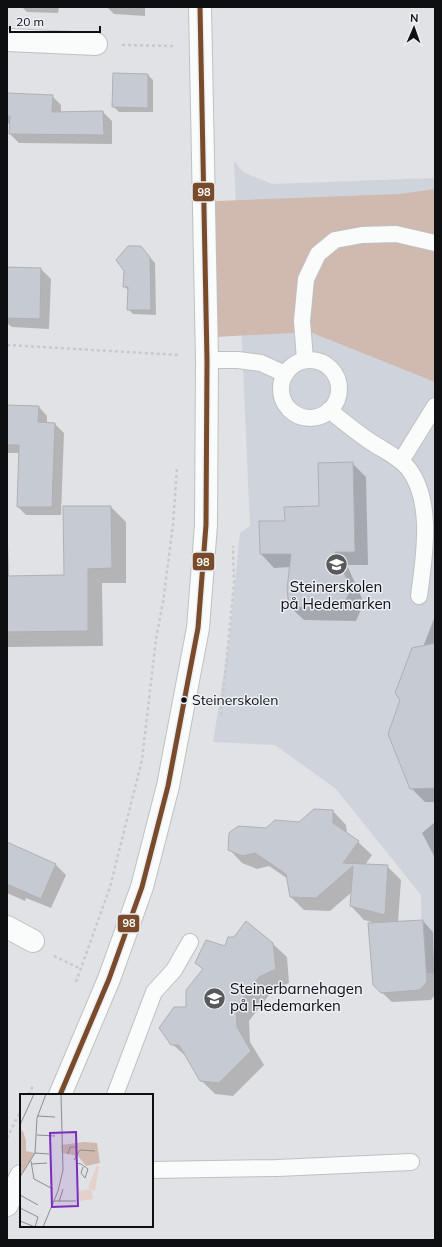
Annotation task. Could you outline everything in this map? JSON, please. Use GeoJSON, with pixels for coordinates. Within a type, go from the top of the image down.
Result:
{"type":"FeatureCollection","features":[{"type":"Feature","properties":{"kind":"street"},"geometry":{"type":"LineString","coordinates":[[60,1094],[108,979],[142,887],[168,786],[186,701],[198,628],[205,539],[207,360],[200,7]]}},
{"type":"Feature","properties":{"kind":"street"},"geometry":{"type":"LineString","coordinates":[[7,40],[96,44]]}},
{"type":"Feature","properties":{"kind":"street"},"geometry":{"type":"LineString","coordinates":[[7,927],[33,941]]}},
{"type":"Feature","properties":{"kind":"street"},"geometry":{"type":"LineString","coordinates":[[7,1205],[20,1178]]}},
{"type":"Feature","properties":{"kind":"lane"},"geometry":{"type":"LineString","coordinates":[[305,360],[302,321],[306,279],[318,254],[335,240],[362,235],[396,234],[435,244]]}},
{"type":"Feature","properties":{"kind":"lane"},"geometry":{"type":"LineString","coordinates":[[207,360],[238,360],[261,363],[285,374]]}},
{"type":"Feature","properties":{"kind":"lane"},"geometry":{"type":"LineString","coordinates":[[305,360],[318,360],[329,366],[336,376],[339,388],[337,401],[329,410],[319,416],[308,418],[297,414],[288,407],[282,397],[281,385],[285,374],[293,365],[305,360]]}},
{"type":"Feature","properties":{"kind":"lane"},"geometry":{"type":"LineString","coordinates":[[401,461],[435,406]]}},
{"type":"Feature","properties":{"kind":"lane"},"geometry":{"type":"LineString","coordinates":[[329,410],[356,431],[401,461],[416,481],[430,519],[419,596]]}},
{"type":"Feature","properties":{"kind":"lane"},"geometry":{"type":"LineString","coordinates":[[115,1094],[154,992],[174,970],[190,942]]}},
{"type":"Feature","properties":{"kind":"lane"},"geometry":{"type":"LineString","coordinates":[[153,1170],[277,1168],[411,1162]]}},
{"type":"Feature","properties":{"kind":"path"},"geometry":{"type":"LineString","coordinates":[[173,38],[173,54]]}},
{"type":"Feature","properties":{"kind":"path"},"geometry":{"type":"LineString","coordinates":[[96,44],[173,46]]}},
{"type":"Feature","properties":{"kind":"path"},"geometry":{"type":"LineString","coordinates":[[7,345],[179,355]]}},
{"type":"Feature","properties":{"kind":"path"},"geometry":{"type":"LineString","coordinates":[[178,347],[179,362]]}},
{"type":"Feature","properties":{"kind":"path"},"geometry":{"type":"LineString","coordinates":[[75,988],[110,887],[142,760],[156,639],[163,602],[173,525],[178,461]]}},
{"type":"Feature","properties":{"kind":"path"},"geometry":{"type":"LineString","coordinates":[[29,1094],[36,1079]]}},
{"type":"Feature","properties":{"kind":"path"},"geometry":{"type":"LineString","coordinates":[[7,1138],[20,1112]]}},
{"type":"Feature","properties":{"kind":"shaded area","name":"Steinerskolen på Hedemarken"},"geometry":{"type":"Polygon","coordinates":[[[234,161],[243,172],[272,184],[435,178],[435,973],[422,973],[421,895],[336,789],[275,745],[213,742],[229,642],[240,533],[250,526],[234,161]]]}},
{"type":"Feature","properties":{"kind":"shaded area"},"geometry":{"type":"Polygon","coordinates":[[[435,189],[435,382],[310,332],[197,338],[192,202],[400,194],[435,189]]]}},
{"type":"Feature","properties":{"kind":"building"},"geometry":{"type":"Polygon","coordinates":[[[113,73],[148,74],[148,108],[112,107],[113,73]]]}},
{"type":"Feature","properties":{"kind":"building"},"geometry":{"type":"Polygon","coordinates":[[[7,93],[53,95],[52,112],[103,111],[104,135],[9,134],[10,116],[7,116],[7,93]]]}},
{"type":"Feature","properties":{"kind":"building"},"geometry":{"type":"Polygon","coordinates":[[[128,246],[141,246],[150,257],[151,310],[127,310],[128,287],[123,287],[124,271],[116,260],[128,246]]]}},
{"type":"Feature","properties":{"kind":"building"},"geometry":{"type":"Polygon","coordinates":[[[7,267],[41,268],[40,319],[7,318],[7,267]]]}},
{"type":"Feature","properties":{"kind":"building"},"geometry":{"type":"Polygon","coordinates":[[[7,405],[39,406],[38,422],[55,423],[52,507],[17,507],[19,445],[7,445],[7,405]]]}},
{"type":"Feature","properties":{"kind":"building"},"geometry":{"type":"Polygon","coordinates":[[[353,462],[355,552],[335,552],[351,589],[342,608],[289,607],[287,589],[291,554],[260,554],[259,521],[285,521],[284,507],[319,506],[318,463],[353,462]]]}},
{"type":"Feature","properties":{"kind":"building"},"geometry":{"type":"Polygon","coordinates":[[[63,506],[111,506],[112,568],[88,569],[88,631],[7,632],[7,576],[64,575],[63,506]]]}},
{"type":"Feature","properties":{"kind":"building"},"geometry":{"type":"Polygon","coordinates":[[[435,643],[435,788],[410,789],[388,734],[400,700],[395,693],[412,648],[435,643]]]}},
{"type":"Feature","properties":{"kind":"building"},"geometry":{"type":"Polygon","coordinates":[[[314,809],[333,810],[333,823],[359,841],[343,863],[388,865],[385,915],[350,906],[353,866],[316,898],[290,897],[286,874],[255,853],[242,856],[228,850],[229,833],[238,826],[266,828],[275,820],[299,822],[314,809]]]}},
{"type":"Feature","properties":{"kind":"building"},"geometry":{"type":"Polygon","coordinates":[[[7,842],[56,864],[41,899],[7,884],[7,842]]]}},
{"type":"Feature","properties":{"kind":"building"},"geometry":{"type":"Polygon","coordinates":[[[423,920],[427,982],[420,990],[381,993],[373,985],[368,923],[423,920]]]}},
{"type":"Feature","properties":{"kind":"building"},"geometry":{"type":"Polygon","coordinates":[[[246,921],[273,943],[276,969],[259,977],[236,1007],[237,1027],[251,1051],[219,1083],[200,1081],[179,1045],[171,1045],[159,1028],[174,1007],[186,1007],[186,990],[203,969],[195,963],[206,940],[225,946],[228,937],[234,937],[246,921]]]}},
{"type":"Feature","properties":{"kind":"transit line","name":"98"},"geometry":{"type":"LineString","coordinates":[[60,1094],[109,979],[142,887],[168,786],[198,628],[206,525],[207,360],[200,7]]}},
{"type":"Feature","properties":{"kind":"place","name":"Steinerskolen på Hedemarken"},"geometry":{"type":"Point","coordinates":[336,564]}},
{"type":"Feature","properties":{"kind":"place","name":"Steinerskolen"},"geometry":{"type":"Point","coordinates":[184,700]}},
{"type":"Feature","properties":{"kind":"place","name":"Steinerbarnehagen på Hedemarken"},"geometry":{"type":"Point","coordinates":[214,998]}}]}
